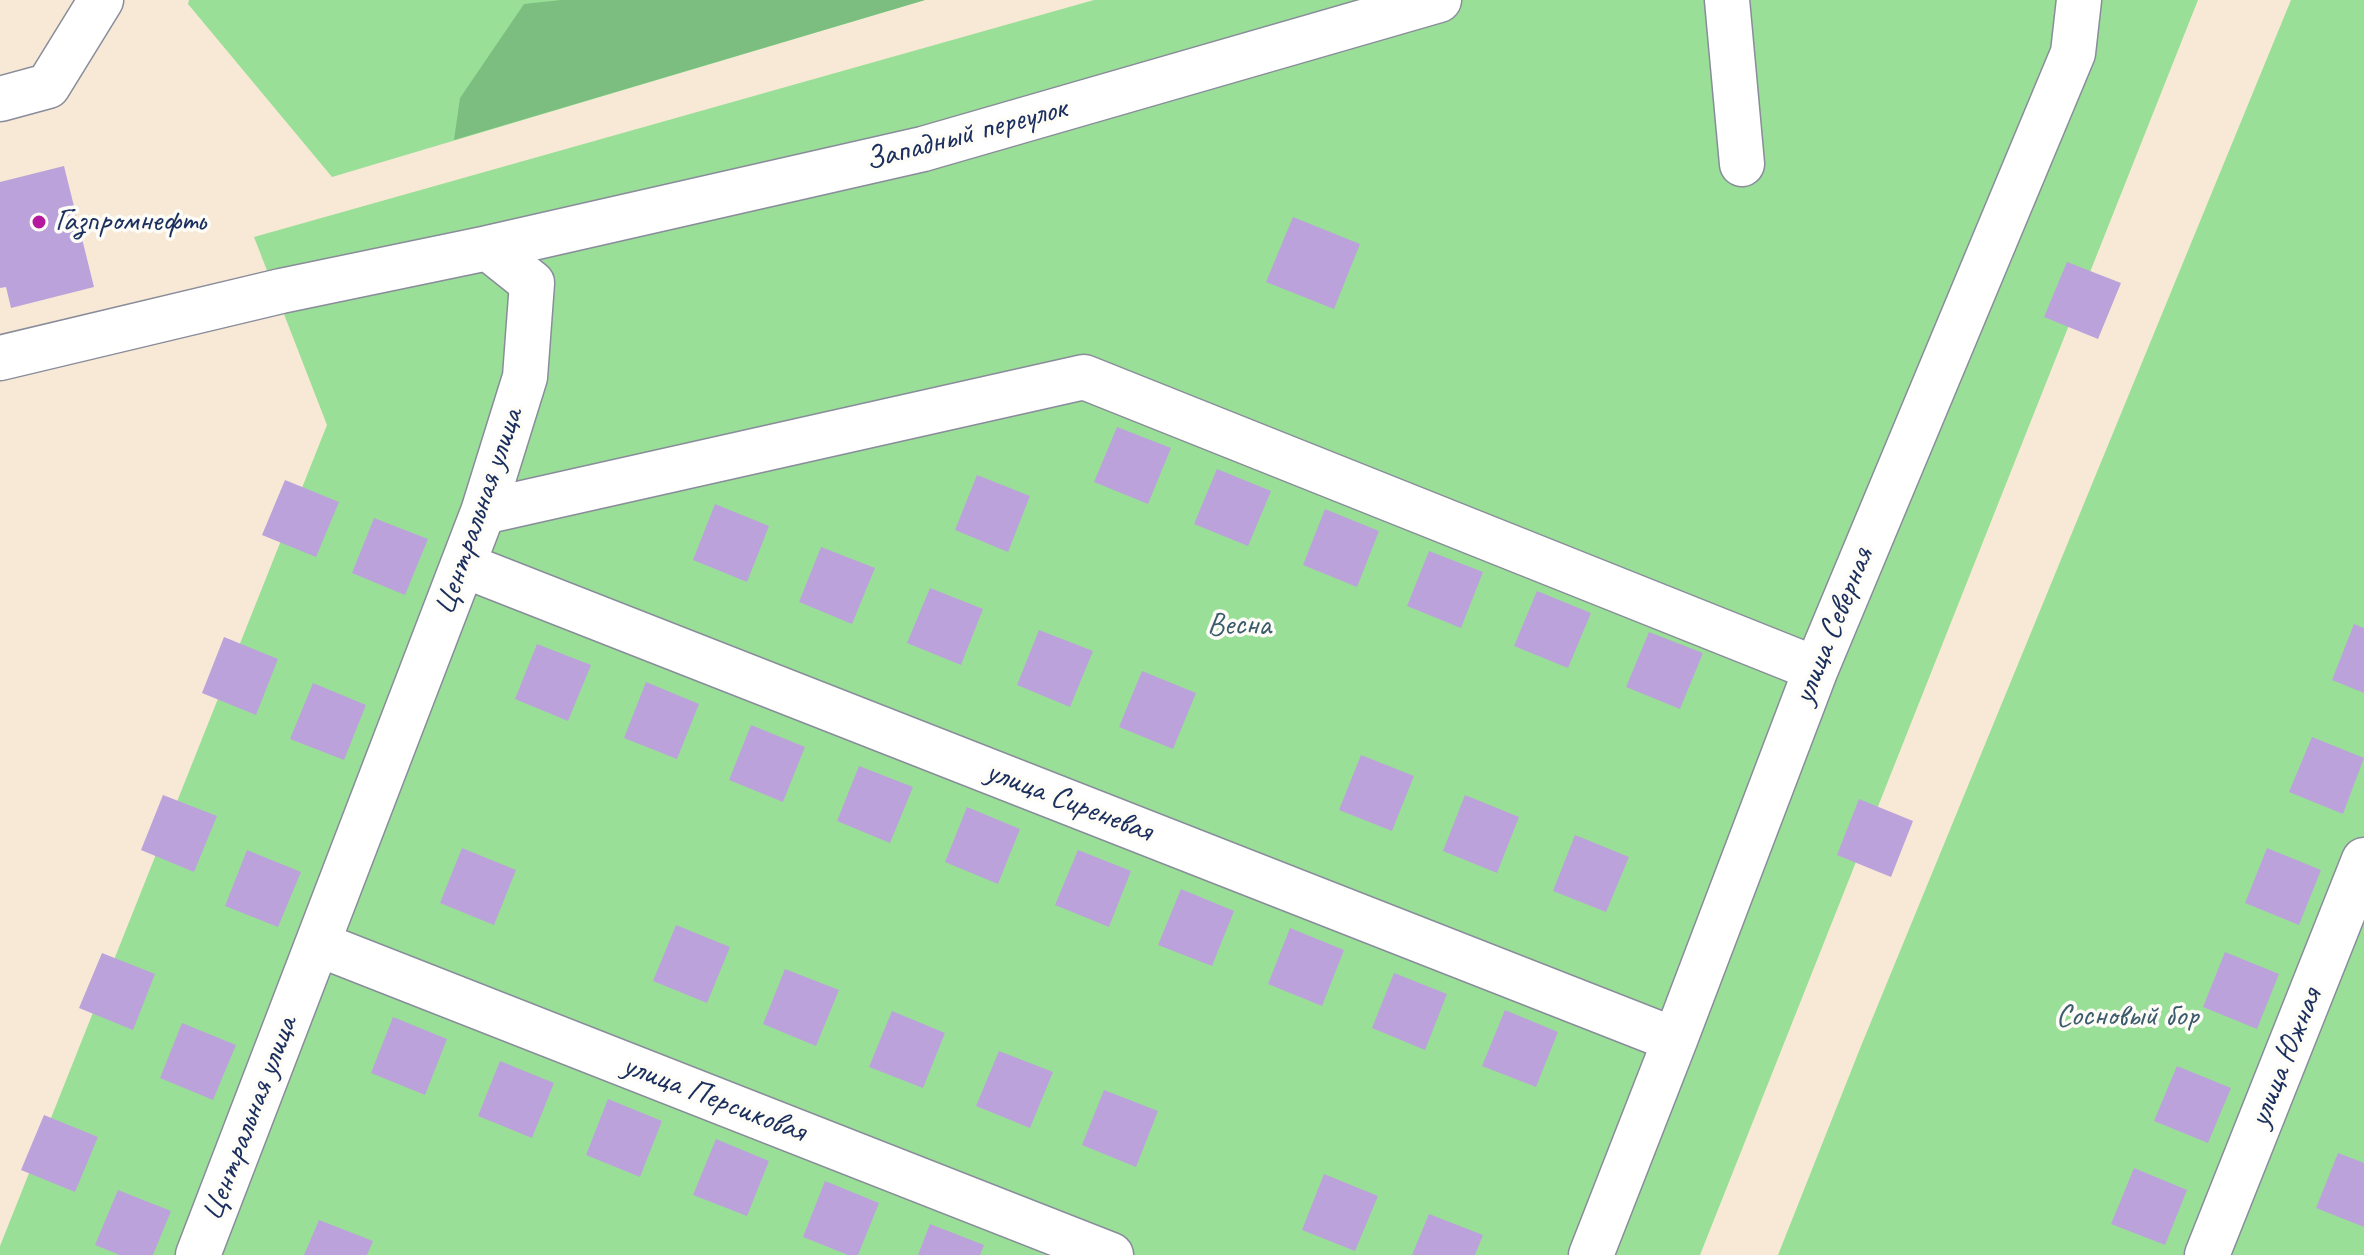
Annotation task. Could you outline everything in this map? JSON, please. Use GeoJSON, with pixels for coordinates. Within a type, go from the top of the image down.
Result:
{"type":"FeatureCollection","features":[{"type":"Feature","properties":{"kind":"street"},"geometry":{"type":"LineString","coordinates":[[0,99],[48,86],[101,0]]}},
{"type":"Feature","properties":{"kind":"street","name":"Западный переулок"},"geometry":{"type":"LineString","coordinates":[[488,248],[923,149],[1439,0]]}},
{"type":"Feature","properties":{"kind":"street"},"geometry":{"type":"LineString","coordinates":[[1727,0],[1742,164]]}},
{"type":"Feature","properties":{"kind":"street","name":"улица Северная"},"geometry":{"type":"LineString","coordinates":[[1591,1255],[1816,669],[2073,53],[2079,0]]}},
{"type":"Feature","properties":{"kind":"street"},"geometry":{"type":"LineString","coordinates":[[0,358],[281,291],[488,248]]}},
{"type":"Feature","properties":{"kind":"street","name":"Центральная улица"},"geometry":{"type":"LineString","coordinates":[[198,1255],[483,512],[525,377],[532,283],[488,248]]}},
{"type":"Feature","properties":{"kind":"street"},"geometry":{"type":"LineString","coordinates":[[483,512],[1084,377],[1816,669]]}},
{"type":"Feature","properties":{"kind":"street","name":"улица Сиреневая"},"geometry":{"type":"LineString","coordinates":[[463,565],[1675,1040]]}},
{"type":"Feature","properties":{"kind":"street","name":"улица Южная"},"geometry":{"type":"LineString","coordinates":[[2207,1255],[2364,860]]}},
{"type":"Feature","properties":{"kind":"street","name":"улица Персиковая"},"geometry":{"type":"LineString","coordinates":[[318,944],[1111,1255]]}},
{"type":"Feature","properties":{"kind":"green space"},"geometry":{"type":"Polygon","coordinates":[[[189,0],[925,0],[332,177],[188,4],[189,0]]]}},
{"type":"Feature","properties":{"kind":"green space"},"geometry":{"type":"Polygon","coordinates":[[[561,0],[925,0],[454,140],[460,98],[524,4],[561,0]]]}},
{"type":"Feature","properties":{"kind":"green space","name":"Весна"},"geometry":{"type":"Polygon","coordinates":[[[1094,0],[2198,0],[1700,1255],[0,1255],[0,1246],[327,425],[254,237],[1094,0]]]}},
{"type":"Feature","properties":{"kind":"green space","name":"Сосновый бор"},"geometry":{"type":"Polygon","coordinates":[[[2291,0],[2364,0],[2364,1255],[1778,1255],[1861,1046],[2291,0]]]}},
{"type":"Feature","properties":{"kind":"building","name":"Газпромнефть"},"geometry":{"type":"Polygon","coordinates":[[[64,166],[94,287],[11,308],[6,287],[0,288],[0,182],[64,166]]]}},
{"type":"Feature","properties":{"kind":"building"},"geometry":{"type":"Polygon","coordinates":[[[1293,217],[1360,244],[1334,309],[1266,282],[1293,217]]]}},
{"type":"Feature","properties":{"kind":"building"},"geometry":{"type":"Polygon","coordinates":[[[2067,262],[2121,283],[2098,339],[2044,317],[2067,262]]]}},
{"type":"Feature","properties":{"kind":"building"},"geometry":{"type":"Polygon","coordinates":[[[1117,427],[1171,448],[1148,504],[1094,482],[1117,427]]]}},
{"type":"Feature","properties":{"kind":"building"},"geometry":{"type":"Polygon","coordinates":[[[1217,469],[1271,491],[1248,546],[1194,524],[1217,469]]]}},
{"type":"Feature","properties":{"kind":"building"},"geometry":{"type":"Polygon","coordinates":[[[977,475],[1030,496],[1008,552],[955,530],[977,475]]]}},
{"type":"Feature","properties":{"kind":"building"},"geometry":{"type":"Polygon","coordinates":[[[285,480],[339,502],[316,557],[262,535],[285,480]]]}},
{"type":"Feature","properties":{"kind":"building"},"geometry":{"type":"Polygon","coordinates":[[[715,504],[769,526],[747,582],[693,560],[715,504]]]}},
{"type":"Feature","properties":{"kind":"building"},"geometry":{"type":"Polygon","coordinates":[[[1325,509],[1379,531],[1357,587],[1303,565],[1325,509]]]}},
{"type":"Feature","properties":{"kind":"building"},"geometry":{"type":"Polygon","coordinates":[[[374,518],[428,539],[405,595],[352,573],[374,518]]]}},
{"type":"Feature","properties":{"kind":"building"},"geometry":{"type":"Polygon","coordinates":[[[821,547],[875,568],[852,624],[799,602],[821,547]]]}},
{"type":"Feature","properties":{"kind":"building"},"geometry":{"type":"Polygon","coordinates":[[[1429,551],[1483,572],[1461,628],[1407,606],[1429,551]]]}},
{"type":"Feature","properties":{"kind":"building"},"geometry":{"type":"Polygon","coordinates":[[[930,588],[983,609],[961,665],[907,643],[930,588]]]}},
{"type":"Feature","properties":{"kind":"building"},"geometry":{"type":"Polygon","coordinates":[[[1537,591],[1591,613],[1568,668],[1514,646],[1537,591]]]}},
{"type":"Feature","properties":{"kind":"building"},"geometry":{"type":"Polygon","coordinates":[[[2354,624],[2364,628],[2364,693],[2332,680],[2354,624]]]}},
{"type":"Feature","properties":{"kind":"building"},"geometry":{"type":"Polygon","coordinates":[[[1039,630],[1093,651],[1070,707],[1017,685],[1039,630]]]}},
{"type":"Feature","properties":{"kind":"building"},"geometry":{"type":"Polygon","coordinates":[[[1649,632],[1703,653],[1680,709],[1626,687],[1649,632]]]}},
{"type":"Feature","properties":{"kind":"building"},"geometry":{"type":"Polygon","coordinates":[[[224,637],[278,659],[256,715],[202,693],[224,637]]]}},
{"type":"Feature","properties":{"kind":"building"},"geometry":{"type":"Polygon","coordinates":[[[537,644],[591,665],[568,721],[515,699],[537,644]]]}},
{"type":"Feature","properties":{"kind":"building"},"geometry":{"type":"Polygon","coordinates":[[[1142,671],[1196,693],[1173,749],[1119,727],[1142,671]]]}},
{"type":"Feature","properties":{"kind":"building"},"geometry":{"type":"Polygon","coordinates":[[[646,682],[699,704],[677,759],[624,738],[646,682]]]}},
{"type":"Feature","properties":{"kind":"building"},"geometry":{"type":"Polygon","coordinates":[[[313,683],[366,705],[344,760],[290,739],[313,683]]]}},
{"type":"Feature","properties":{"kind":"building"},"geometry":{"type":"Polygon","coordinates":[[[751,725],[805,747],[783,802],[729,780],[751,725]]]}},
{"type":"Feature","properties":{"kind":"building"},"geometry":{"type":"Polygon","coordinates":[[[2312,737],[2364,758],[2343,814],[2289,792],[2312,737]]]}},
{"type":"Feature","properties":{"kind":"building"},"geometry":{"type":"Polygon","coordinates":[[[1361,755],[1414,776],[1392,831],[1339,810],[1361,755]]]}},
{"type":"Feature","properties":{"kind":"building"},"geometry":{"type":"Polygon","coordinates":[[[859,766],[913,787],[890,843],[837,821],[859,766]]]}},
{"type":"Feature","properties":{"kind":"building"},"geometry":{"type":"Polygon","coordinates":[[[163,795],[217,816],[194,872],[141,850],[163,795]]]}},
{"type":"Feature","properties":{"kind":"building"},"geometry":{"type":"Polygon","coordinates":[[[1465,795],[1519,817],[1497,873],[1443,851],[1465,795]]]}},
{"type":"Feature","properties":{"kind":"building"},"geometry":{"type":"Polygon","coordinates":[[[1859,799],[1913,821],[1891,877],[1837,855],[1859,799]]]}},
{"type":"Feature","properties":{"kind":"building"},"geometry":{"type":"Polygon","coordinates":[[[967,807],[1020,829],[998,884],[945,862],[967,807]]]}},
{"type":"Feature","properties":{"kind":"building"},"geometry":{"type":"Polygon","coordinates":[[[1575,835],[1629,857],[1606,912],[1553,891],[1575,835]]]}},
{"type":"Feature","properties":{"kind":"building"},"geometry":{"type":"Polygon","coordinates":[[[462,848],[516,870],[494,925],[440,903],[462,848]]]}},
{"type":"Feature","properties":{"kind":"building"},"geometry":{"type":"Polygon","coordinates":[[[2267,848],[2321,870],[2299,925],[2245,903],[2267,848]]]}},
{"type":"Feature","properties":{"kind":"building"},"geometry":{"type":"Polygon","coordinates":[[[247,850],[301,872],[278,927],[225,906],[247,850]]]}},
{"type":"Feature","properties":{"kind":"building"},"geometry":{"type":"Polygon","coordinates":[[[1078,850],[1131,871],[1109,927],[1055,905],[1078,850]]]}},
{"type":"Feature","properties":{"kind":"building"},"geometry":{"type":"Polygon","coordinates":[[[1181,889],[1234,911],[1212,966],[1158,945],[1181,889]]]}},
{"type":"Feature","properties":{"kind":"building"},"geometry":{"type":"Polygon","coordinates":[[[676,925],[730,947],[707,1003],[653,981],[676,925]]]}},
{"type":"Feature","properties":{"kind":"building"},"geometry":{"type":"Polygon","coordinates":[[[1290,928],[1344,950],[1322,1006],[1268,984],[1290,928]]]}},
{"type":"Feature","properties":{"kind":"building"},"geometry":{"type":"Polygon","coordinates":[[[2225,952],[2279,974],[2257,1029],[2203,1007],[2225,952]]]}},
{"type":"Feature","properties":{"kind":"building"},"geometry":{"type":"Polygon","coordinates":[[[102,953],[155,974],[133,1030],[79,1008],[102,953]]]}},
{"type":"Feature","properties":{"kind":"building"},"geometry":{"type":"Polygon","coordinates":[[[785,969],[839,990],[816,1046],[763,1024],[785,969]]]}},
{"type":"Feature","properties":{"kind":"building"},"geometry":{"type":"Polygon","coordinates":[[[1394,973],[1447,994],[1425,1050],[1372,1028],[1394,973]]]}},
{"type":"Feature","properties":{"kind":"building"},"geometry":{"type":"Polygon","coordinates":[[[1505,1010],[1558,1032],[1536,1087],[1482,1066],[1505,1010]]]}},
{"type":"Feature","properties":{"kind":"building"},"geometry":{"type":"Polygon","coordinates":[[[892,1011],[945,1033],[923,1088],[869,1067],[892,1011]]]}},
{"type":"Feature","properties":{"kind":"building"},"geometry":{"type":"Polygon","coordinates":[[[393,1017],[447,1039],[425,1095],[371,1073],[393,1017]]]}},
{"type":"Feature","properties":{"kind":"building"},"geometry":{"type":"Polygon","coordinates":[[[182,1023],[236,1045],[213,1100],[160,1078],[182,1023]]]}},
{"type":"Feature","properties":{"kind":"building"},"geometry":{"type":"Polygon","coordinates":[[[999,1051],[1053,1072],[1030,1128],[976,1106],[999,1051]]]}},
{"type":"Feature","properties":{"kind":"building"},"geometry":{"type":"Polygon","coordinates":[[[500,1061],[554,1083],[532,1138],[478,1116],[500,1061]]]}},
{"type":"Feature","properties":{"kind":"building"},"geometry":{"type":"Polygon","coordinates":[[[2177,1066],[2231,1088],[2208,1143],[2154,1121],[2177,1066]]]}},
{"type":"Feature","properties":{"kind":"building"},"geometry":{"type":"Polygon","coordinates":[[[1104,1090],[1158,1111],[1136,1167],[1082,1145],[1104,1090]]]}},
{"type":"Feature","properties":{"kind":"building"},"geometry":{"type":"Polygon","coordinates":[[[608,1099],[662,1121],[640,1177],[586,1155],[608,1099]]]}},
{"type":"Feature","properties":{"kind":"building"},"geometry":{"type":"Polygon","coordinates":[[[44,1115],[98,1137],[75,1192],[21,1170],[44,1115]]]}},
{"type":"Feature","properties":{"kind":"building"},"geometry":{"type":"Polygon","coordinates":[[[716,1139],[769,1161],[747,1216],[693,1195],[716,1139]]]}},
{"type":"Feature","properties":{"kind":"building"},"geometry":{"type":"Polygon","coordinates":[[[2338,1153],[2364,1163],[2364,1227],[2316,1208],[2338,1153]]]}},
{"type":"Feature","properties":{"kind":"building"},"geometry":{"type":"Polygon","coordinates":[[[2134,1168],[2187,1190],[2165,1245],[2111,1224],[2134,1168]]]}},
{"type":"Feature","properties":{"kind":"building"},"geometry":{"type":"Polygon","coordinates":[[[1324,1174],[1378,1196],[1355,1251],[1302,1230],[1324,1174]]]}},
{"type":"Feature","properties":{"kind":"building"},"geometry":{"type":"Polygon","coordinates":[[[825,1181],[879,1203],[858,1255],[848,1255],[803,1237],[825,1181]]]}},
{"type":"Feature","properties":{"kind":"building"},"geometry":{"type":"Polygon","coordinates":[[[118,1190],[171,1211],[153,1255],[120,1255],[95,1245],[118,1190]]]}},
{"type":"Feature","properties":{"kind":"building"},"geometry":{"type":"Polygon","coordinates":[[[1429,1214],[1483,1235],[1475,1255],[1412,1255],[1429,1214]]]}},
{"type":"Feature","properties":{"kind":"building"},"geometry":{"type":"Polygon","coordinates":[[[319,1220],[373,1241],[367,1255],[304,1255],[319,1220]]]}},
{"type":"Feature","properties":{"kind":"building"},"geometry":{"type":"Polygon","coordinates":[[[930,1224],[984,1245],[980,1255],[918,1255],[930,1224]]]}},
{"type":"Feature","properties":{"kind":"place","name":"Газпромнефть"},"geometry":{"type":"Point","coordinates":[39,222]}}]}
